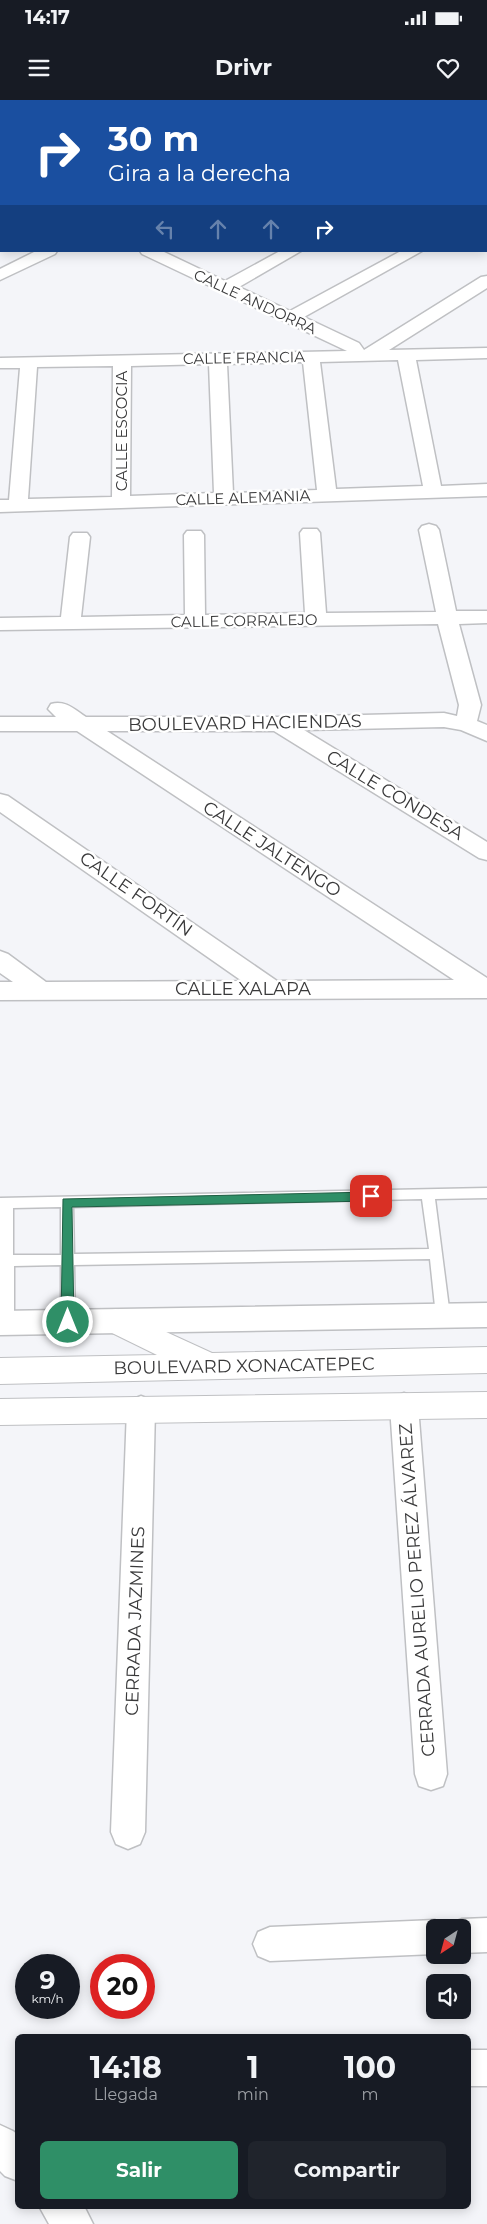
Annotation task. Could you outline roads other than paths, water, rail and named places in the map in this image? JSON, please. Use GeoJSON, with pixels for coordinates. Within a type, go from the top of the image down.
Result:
{"type":"FeatureCollection","features":[{"type":"Feature","properties":{"kind":"main road"},"geometry":{"type":"LineString","coordinates":[[116,1321],[211,1367]]}},
{"type":"Feature","properties":{"kind":"main road","name":"BOULEVARD XONACATEPEC"},"geometry":{"type":"LineString","coordinates":[[0,1371],[487,1360]]}},
{"type":"Feature","properties":{"kind":"main road"},"geometry":{"type":"LineString","coordinates":[[0,1412],[487,1405]]}},
{"type":"Feature","properties":{"kind":"street"},"geometry":{"type":"LineString","coordinates":[[0,276],[47,252]]}},
{"type":"Feature","properties":{"kind":"street"},"geometry":{"type":"LineString","coordinates":[[226,288],[291,252]]}},
{"type":"Feature","properties":{"kind":"street"},"geometry":{"type":"LineString","coordinates":[[290,318],[412,252]]}},
{"type":"Feature","properties":{"kind":"street","name":"CALLE ANDORRA"},"geometry":{"type":"LineString","coordinates":[[160,253],[226,288],[353,347],[363,356]]}},
{"type":"Feature","properties":{"kind":"street"},"geometry":{"type":"LineString","coordinates":[[363,356],[487,281]]}},
{"type":"Feature","properties":{"kind":"street","name":"CALLE FRANCIA"},"geometry":{"type":"LineString","coordinates":[[0,363],[487,354]]}},
{"type":"Feature","properties":{"kind":"street"},"geometry":{"type":"LineString","coordinates":[[406,355],[433,492]]}},
{"type":"Feature","properties":{"kind":"street"},"geometry":{"type":"LineString","coordinates":[[311,357],[327,495]]}},
{"type":"Feature","properties":{"kind":"street"},"geometry":{"type":"LineString","coordinates":[[218,359],[224,498]]}},
{"type":"Feature","properties":{"kind":"street","name":"CALLE ESCOCIA"},"geometry":{"type":"LineString","coordinates":[[121,502],[122,361]]}},
{"type":"Feature","properties":{"kind":"street"},"geometry":{"type":"LineString","coordinates":[[9,505],[29,363]]}},
{"type":"Feature","properties":{"kind":"street","name":"CALLE ALEMANIA"},"geometry":{"type":"LineString","coordinates":[[9,505],[487,490]]}},
{"type":"Feature","properties":{"kind":"street"},"geometry":{"type":"LineString","coordinates":[[429,530],[447,618],[476,711]]}},
{"type":"Feature","properties":{"kind":"street"},"geometry":{"type":"LineString","coordinates":[[310,533],[316,620]]}},
{"type":"Feature","properties":{"kind":"street"},"geometry":{"type":"LineString","coordinates":[[194,535],[195,622]]}},
{"type":"Feature","properties":{"kind":"street"},"geometry":{"type":"LineString","coordinates":[[70,623],[80,537]]}},
{"type":"Feature","properties":{"kind":"street","name":"CALLE CORRALEJO"},"geometry":{"type":"LineString","coordinates":[[0,624],[487,617]]}},
{"type":"Feature","properties":{"kind":"street","name":"BOULEVARD HACIENDAS"},"geometry":{"type":"LineString","coordinates":[[0,709],[442,704],[476,711]]}},
{"type":"Feature","properties":{"kind":"street","name":"CALLE CONDESA"},"geometry":{"type":"LineString","coordinates":[[254,706],[278,724],[487,852]]}},
{"type":"Feature","properties":{"kind":"street","name":"CALLE JALTENGO"},"geometry":{"type":"LineString","coordinates":[[58,709],[486,989]]}},
{"type":"Feature","properties":{"kind":"street","name":"BOULEVARD HACIENDAS"},"geometry":{"type":"LineString","coordinates":[[0,724],[278,724],[444,720],[476,711]]}},
{"type":"Feature","properties":{"kind":"street","name":"BOULEVARD HACIENDAS"},"geometry":{"type":"LineString","coordinates":[[476,711],[487,734]]}},
{"type":"Feature","properties":{"kind":"street","name":"CALLE FORTÍN"},"geometry":{"type":"LineString","coordinates":[[0,801],[271,989]]}},
{"type":"Feature","properties":{"kind":"street"},"geometry":{"type":"LineString","coordinates":[[0,960],[40,990]]}},
{"type":"Feature","properties":{"kind":"street","name":"CALLE XALAPA"},"geometry":{"type":"LineString","coordinates":[[0,991],[486,989]]}},
{"type":"Feature","properties":{"kind":"street"},"geometry":{"type":"LineString","coordinates":[[3,1323],[487,1315]]}},
{"type":"Feature","properties":{"kind":"street","name":"CERRADA AURELIO PEREZ ÁLVAREZ"},"geometry":{"type":"LineString","coordinates":[[404,1406],[431,1774]]}},
{"type":"Feature","properties":{"kind":"street","name":"CERRADA JAZMINES"},"geometry":{"type":"LineString","coordinates":[[128,1832],[142,1409]]}},
{"type":"Feature","properties":{"kind":"street"},"geometry":{"type":"LineString","coordinates":[[471,1936],[487,1935]]}},
{"type":"Feature","properties":{"kind":"street"},"geometry":{"type":"LineString","coordinates":[[270,1944],[426,1937]]}},
{"type":"Feature","properties":{"kind":"street"},"geometry":{"type":"LineString","coordinates":[[471,2068],[487,2068]]}},
{"type":"Feature","properties":{"kind":"street"},"geometry":{"type":"LineString","coordinates":[[0,2144],[15,2160]]}},
{"type":"Feature","properties":{"kind":"street"},"geometry":{"type":"LineString","coordinates":[[61,2209],[74,2224]]}},
{"type":"Feature","properties":{"kind":"lane"},"geometry":{"type":"LineString","coordinates":[[3,1323],[4,1203],[487,1193]]}},
{"type":"Feature","properties":{"kind":"lane"},"geometry":{"type":"LineString","coordinates":[[428,1195],[442,1316]]}},
{"type":"Feature","properties":{"kind":"lane"},"geometry":{"type":"LineString","coordinates":[[67,1203],[68,1322]]}},
{"type":"Feature","properties":{"kind":"lane"},"geometry":{"type":"LineString","coordinates":[[4,1261],[436,1254]]}}]}
